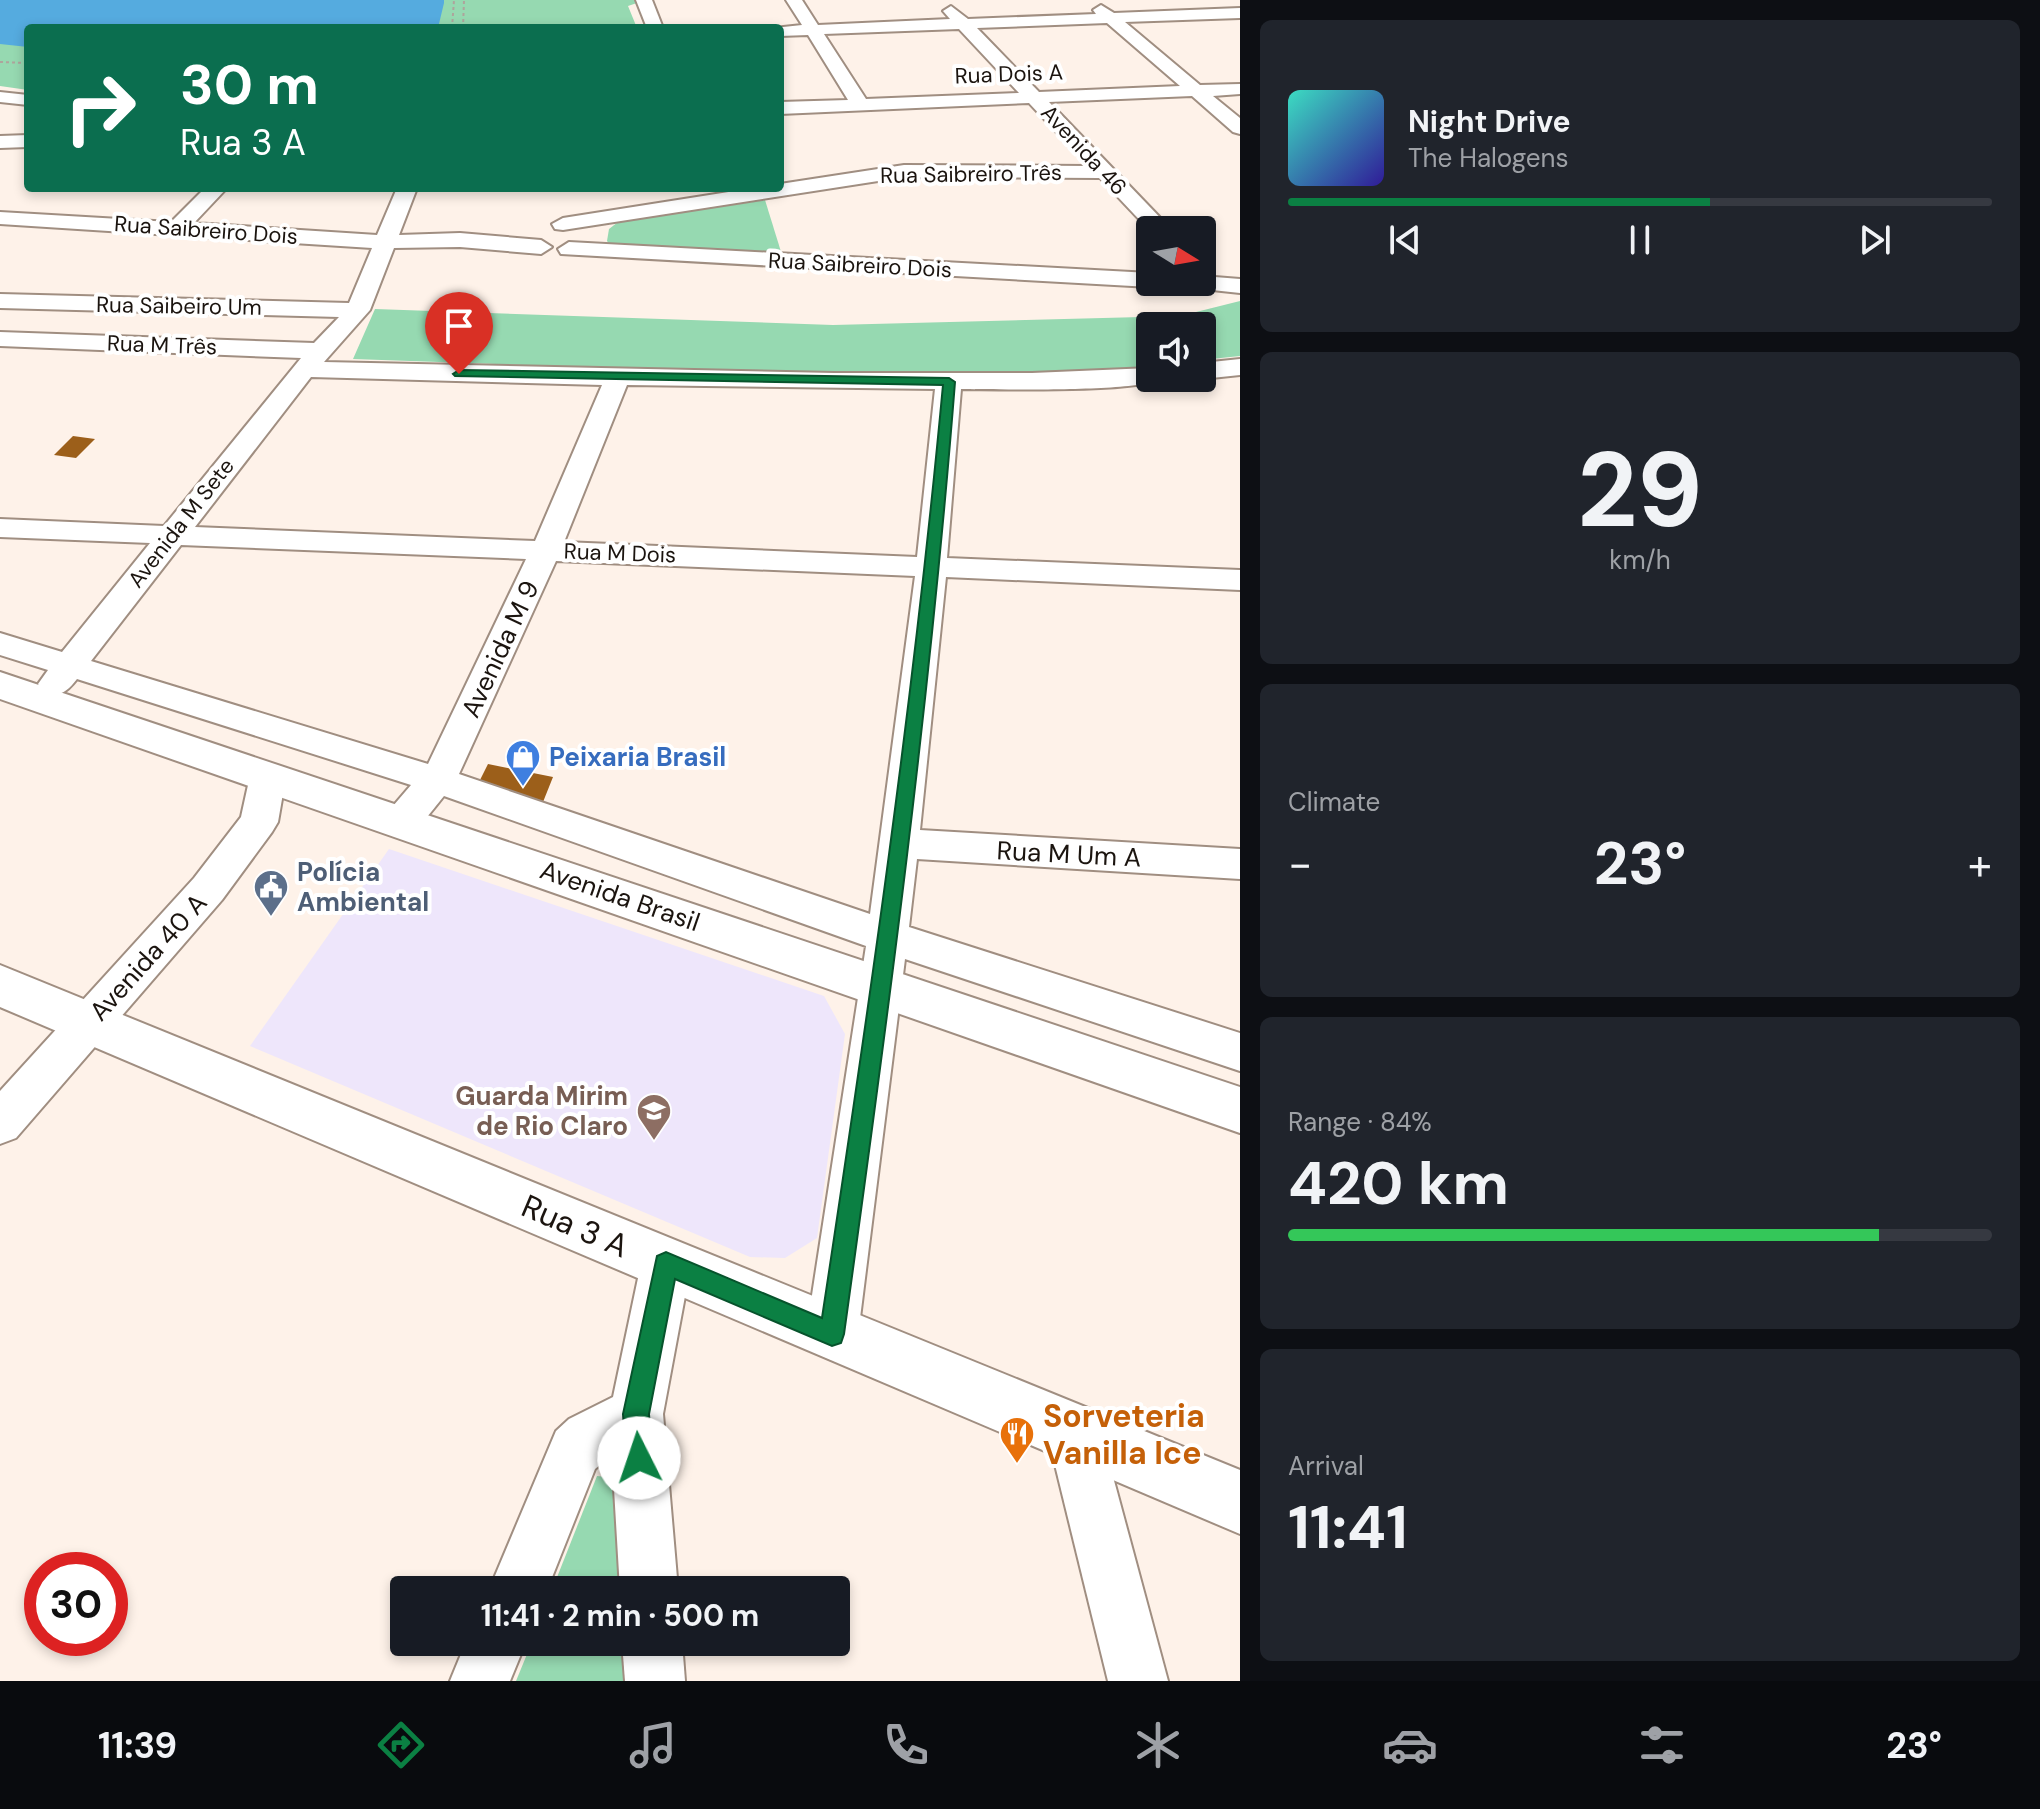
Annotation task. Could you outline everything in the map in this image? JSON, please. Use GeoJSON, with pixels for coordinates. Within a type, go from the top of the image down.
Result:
{"type":"FeatureCollection","features":[{"type":"Feature","properties":{"kind":"main road","name":"Avenida Brasil"},"geometry":{"type":"LineString","coordinates":[[0,685],[57,683],[268,776],[1240,1110]]}},
{"type":"Feature","properties":{"kind":"main road","name":"Rua 3 A"},"geometry":{"type":"LineString","coordinates":[[0,985],[1075,1436],[1240,1502]]}},
{"type":"Feature","properties":{"kind":"street"},"geometry":{"type":"LineString","coordinates":[[644,0],[653,24]]}},
{"type":"Feature","properties":{"kind":"street"},"geometry":{"type":"LineString","coordinates":[[794,0],[861,105]]}},
{"type":"Feature","properties":{"kind":"street","name":"Avenida 46"},"geometry":{"type":"LineString","coordinates":[[941,0],[1147,216]]}},
{"type":"Feature","properties":{"kind":"street"},"geometry":{"type":"LineString","coordinates":[[1090,0],[1240,128]]}},
{"type":"Feature","properties":{"kind":"street"},"geometry":{"type":"LineString","coordinates":[[784,31],[1240,13]]}},
{"type":"Feature","properties":{"kind":"street","name":"Rua Dois A"},"geometry":{"type":"LineString","coordinates":[[784,108],[1240,89]]}},
{"type":"Feature","properties":{"kind":"street"},"geometry":{"type":"LineString","coordinates":[[0,97],[24,100]]}},
{"type":"Feature","properties":{"kind":"street"},"geometry":{"type":"LineString","coordinates":[[0,142],[24,141]]}},
{"type":"Feature","properties":{"kind":"street","name":"Rua Saibreiro Três"},"geometry":{"type":"LineString","coordinates":[[784,180],[912,170],[1104,172]]}},
{"type":"Feature","properties":{"kind":"street"},"geometry":{"type":"LineString","coordinates":[[178,227],[213,192]]}},
{"type":"Feature","properties":{"kind":"street","name":"Avenida M Sete"},"geometry":{"type":"LineString","coordinates":[[57,683],[172,534],[358,310],[406,192]]}},
{"type":"Feature","properties":{"kind":"street","name":"Rua Saibreiro Três"},"geometry":{"type":"LineString","coordinates":[[539,238],[582,223],[728,192]]}},
{"type":"Feature","properties":{"kind":"street","name":"Rua Saibreiro Dois"},"geometry":{"type":"LineString","coordinates":[[0,218],[388,242],[539,238],[569,249],[1136,279]]}},
{"type":"Feature","properties":{"kind":"street"},"geometry":{"type":"LineString","coordinates":[[569,249],[590,239],[582,223]]}},
{"type":"Feature","properties":{"kind":"street"},"geometry":{"type":"LineString","coordinates":[[1216,282],[1240,286]]}},
{"type":"Feature","properties":{"kind":"street","name":"Rua Saibeiro Um"},"geometry":{"type":"LineString","coordinates":[[0,301],[358,310]]}},
{"type":"Feature","properties":{"kind":"street","name":"Rua M Três"},"geometry":{"type":"LineString","coordinates":[[5,344],[617,379],[1079,382],[1136,377]]}},
{"type":"Feature","properties":{"kind":"street"},"geometry":{"type":"LineString","coordinates":[[1216,370],[1240,367]]}},
{"type":"Feature","properties":{"kind":"street","name":"Avenida M 9"},"geometry":{"type":"LineString","coordinates":[[400,820],[438,780],[546,550],[617,379]]}},
{"type":"Feature","properties":{"kind":"street"},"geometry":{"type":"LineString","coordinates":[[832,1334],[883,986],[933,566],[949,382]]}},
{"type":"Feature","properties":{"kind":"street","name":"Rua M Dois"},"geometry":{"type":"LineString","coordinates":[[0,528],[1240,580]]}},
{"type":"Feature","properties":{"kind":"street","name":"Avenida Brasil"},"geometry":{"type":"LineString","coordinates":[[0,644],[57,683],[438,780],[888,937],[1240,1052]]}},
{"type":"Feature","properties":{"kind":"street","name":"Avenida 40 A"},"geometry":{"type":"LineString","coordinates":[[0,1123],[208,889],[259,822],[268,776]]}},
{"type":"Feature","properties":{"kind":"street","name":"Rua M Um A"},"geometry":{"type":"LineString","coordinates":[[898,843],[1240,864]]}},
{"type":"Feature","properties":{"kind":"street"},"geometry":{"type":"LineString","coordinates":[[648,1576],[636,1414],[666,1264]]}},
{"type":"Feature","properties":{"kind":"street"},"geometry":{"type":"LineString","coordinates":[[524,1576],[575,1450],[588,1438],[636,1414]]}},
{"type":"Feature","properties":{"kind":"street"},"geometry":{"type":"LineString","coordinates":[[1075,1436],[1138,1681]]}},
{"type":"Feature","properties":{"kind":"street"},"geometry":{"type":"LineString","coordinates":[[480,1681],[490,1656]]}},
{"type":"Feature","properties":{"kind":"street"},"geometry":{"type":"LineString","coordinates":[[653,1656],[655,1681]]}},
{"type":"Feature","properties":{"kind":"path"},"geometry":{"type":"LineString","coordinates":[[452,24],[454,0]]}},
{"type":"Feature","properties":{"kind":"path"},"geometry":{"type":"LineString","coordinates":[[463,24],[464,0]]}},
{"type":"Feature","properties":{"kind":"path"},"geometry":{"type":"LineString","coordinates":[[0,62],[24,63]]}},
{"type":"Feature","properties":{"kind":"shaded area","name":"Guarda Mirim de Rio Claro"},"geometry":{"type":"Polygon","coordinates":[[[389,849],[824,996],[845,1034],[817,1238],[785,1258],[750,1257],[250,1046],[389,849]]]}},
{"type":"Feature","properties":{"kind":"green space"},"geometry":{"type":"Polygon","coordinates":[[[0,0],[640,2],[628,6],[635,24],[24,24],[24,89],[0,86],[0,0]]]}},
{"type":"Feature","properties":{"kind":"green space"},"geometry":{"type":"Polygon","coordinates":[[[765,200],[782,255],[610,245],[607,241],[609,229],[618,222],[765,200]]]}},
{"type":"Feature","properties":{"kind":"green space"},"geometry":{"type":"Polygon","coordinates":[[[1240,301],[1240,356],[1216,359],[1216,312],[1196,312],[1240,301]]]}},
{"type":"Feature","properties":{"kind":"green space"},"geometry":{"type":"Polygon","coordinates":[[[375,309],[833,325],[1136,317],[1136,368],[1090,373],[661,370],[353,359],[375,309]]]}},
{"type":"Feature","properties":{"kind":"green space"},"geometry":{"type":"Polygon","coordinates":[[[597,1476],[627,1479],[631,1576],[558,1576],[597,1476]]]}},
{"type":"Feature","properties":{"kind":"green space"},"geometry":{"type":"Polygon","coordinates":[[[526,1656],[635,1656],[636,1681],[516,1681],[526,1656]]]}},
{"type":"Feature","properties":{"kind":"water"},"geometry":{"type":"Polygon","coordinates":[[[0,0],[444,0],[439,24],[24,24],[24,47],[0,44],[0,0]]]}},
{"type":"Feature","properties":{"kind":"building"},"geometry":{"type":"Polygon","coordinates":[[[73,436],[95,439],[76,458],[54,455],[73,436]]]}},
{"type":"Feature","properties":{"kind":"building","name":"Peixaria Brasil"},"geometry":{"type":"Polygon","coordinates":[[[488,764],[553,777],[543,802],[517,796],[480,780],[488,764]]]}},
{"type":"Feature","properties":{"kind":"place","name":"Peixaria Brasil"},"geometry":{"type":"Point","coordinates":[523,788]}},
{"type":"Feature","properties":{"kind":"place","name":"Polícia Ambiental"},"geometry":{"type":"Point","coordinates":[271,918]}},
{"type":"Feature","properties":{"kind":"place","name":"Guarda Mirim de Rio Claro"},"geometry":{"type":"Point","coordinates":[654,1142]}},
{"type":"Feature","properties":{"kind":"place","name":"Sorveteria Vanilla Ice"},"geometry":{"type":"Point","coordinates":[1017,1465]}},
{"type":"Feature","properties":{"kind":"route"},"geometry":{"type":"LineString","coordinates":[[459,374],[617,379],[949,382],[933,566],[883,986],[832,1334],[666,1264],[636,1414],[639,1458]]}}]}
